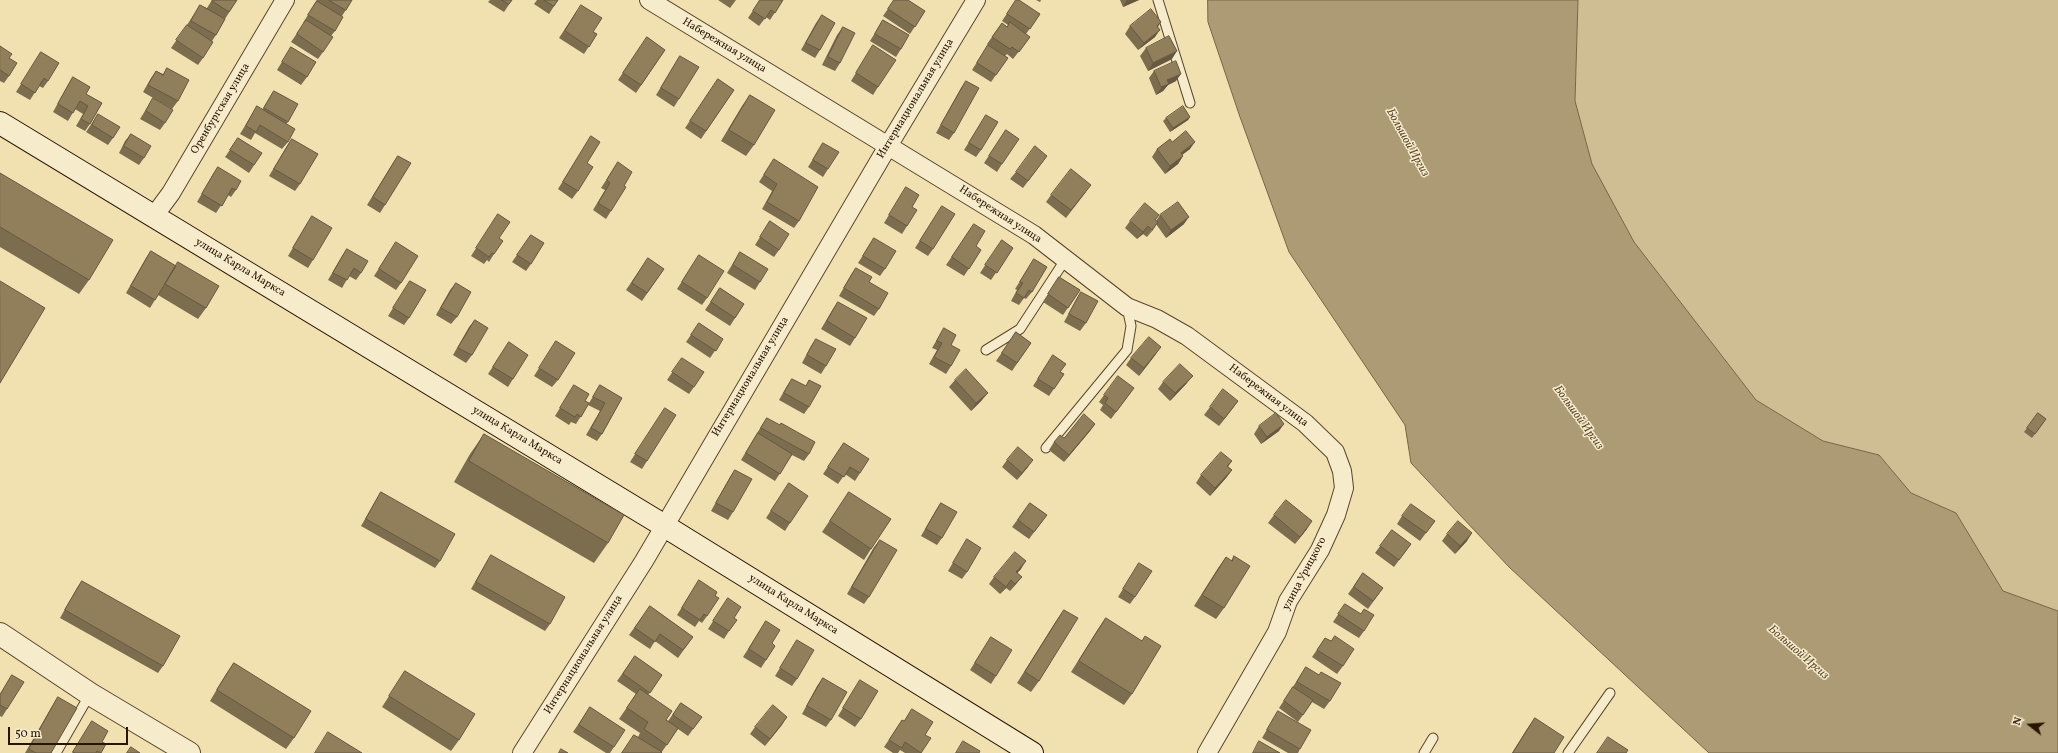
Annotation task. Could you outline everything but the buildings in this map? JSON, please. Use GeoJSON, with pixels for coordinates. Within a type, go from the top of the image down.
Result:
{"type":"FeatureCollection","features":[{"type":"Feature","properties":{"kind":"main road","name":"улица Карла Маркса"},"geometry":{"type":"LineString","coordinates":[[0,123],[663,525],[1032,753]]}},
{"type":"Feature","properties":{"kind":"main road"},"geometry":{"type":"LineString","coordinates":[[0,634],[90,694],[189,753]]}},
{"type":"Feature","properties":{"kind":"street","name":"Оренбургская улица"},"geometry":{"type":"LineString","coordinates":[[154,216],[171,193],[285,0]]}},
{"type":"Feature","properties":{"kind":"street","name":"Набережная улица"},"geometry":{"type":"LineString","coordinates":[[649,0],[1034,235],[1127,307],[1157,319],[1186,336],[1305,423],[1335,452]]}},
{"type":"Feature","properties":{"kind":"street","name":"Интернациональная улица"},"geometry":{"type":"LineString","coordinates":[[522,753],[644,561],[663,525],[976,0]]}},
{"type":"Feature","properties":{"kind":"street","name":"улица Урицкого"},"geometry":{"type":"LineString","coordinates":[[1207,753],[1277,632],[1288,602],[1320,550],[1336,515],[1344,488],[1342,471],[1335,452]]}},
{"type":"Feature","properties":{"kind":"lane"},"geometry":{"type":"LineString","coordinates":[[1158,0],[1190,103]]}},
{"type":"Feature","properties":{"kind":"lane"},"geometry":{"type":"LineString","coordinates":[[986,350],[1020,329],[1065,260]]}},
{"type":"Feature","properties":{"kind":"lane"},"geometry":{"type":"LineString","coordinates":[[1046,448],[1127,350],[1131,326],[1127,307]]}},
{"type":"Feature","properties":{"kind":"lane"},"geometry":{"type":"LineString","coordinates":[[1568,753],[1610,693]]}},
{"type":"Feature","properties":{"kind":"lane"},"geometry":{"type":"LineString","coordinates":[[56,753],[90,694]]}},
{"type":"Feature","properties":{"kind":"lane"},"geometry":{"type":"LineString","coordinates":[[1424,753],[1433,738]]}},
{"type":"Feature","properties":{"kind":"shaded area"},"geometry":{"type":"Polygon","coordinates":[[[1578,0],[2058,0],[2058,611],[2003,591],[1956,513],[1911,493],[1879,455],[1823,441],[1756,400],[1634,242],[1592,164],[1575,101],[1578,0]]]}},
{"type":"Feature","properties":{"kind":"water","name":"Большой Иргиз"},"geometry":{"type":"Polygon","coordinates":[[[1208,0],[1578,0],[1575,101],[1592,164],[1634,242],[1756,400],[1823,441],[1879,455],[1911,493],[1956,513],[2003,591],[2058,611],[2058,753],[1709,753],[1509,567],[1411,463],[1405,425],[1289,252],[1240,117],[1208,22],[1208,0]]]}}]}
